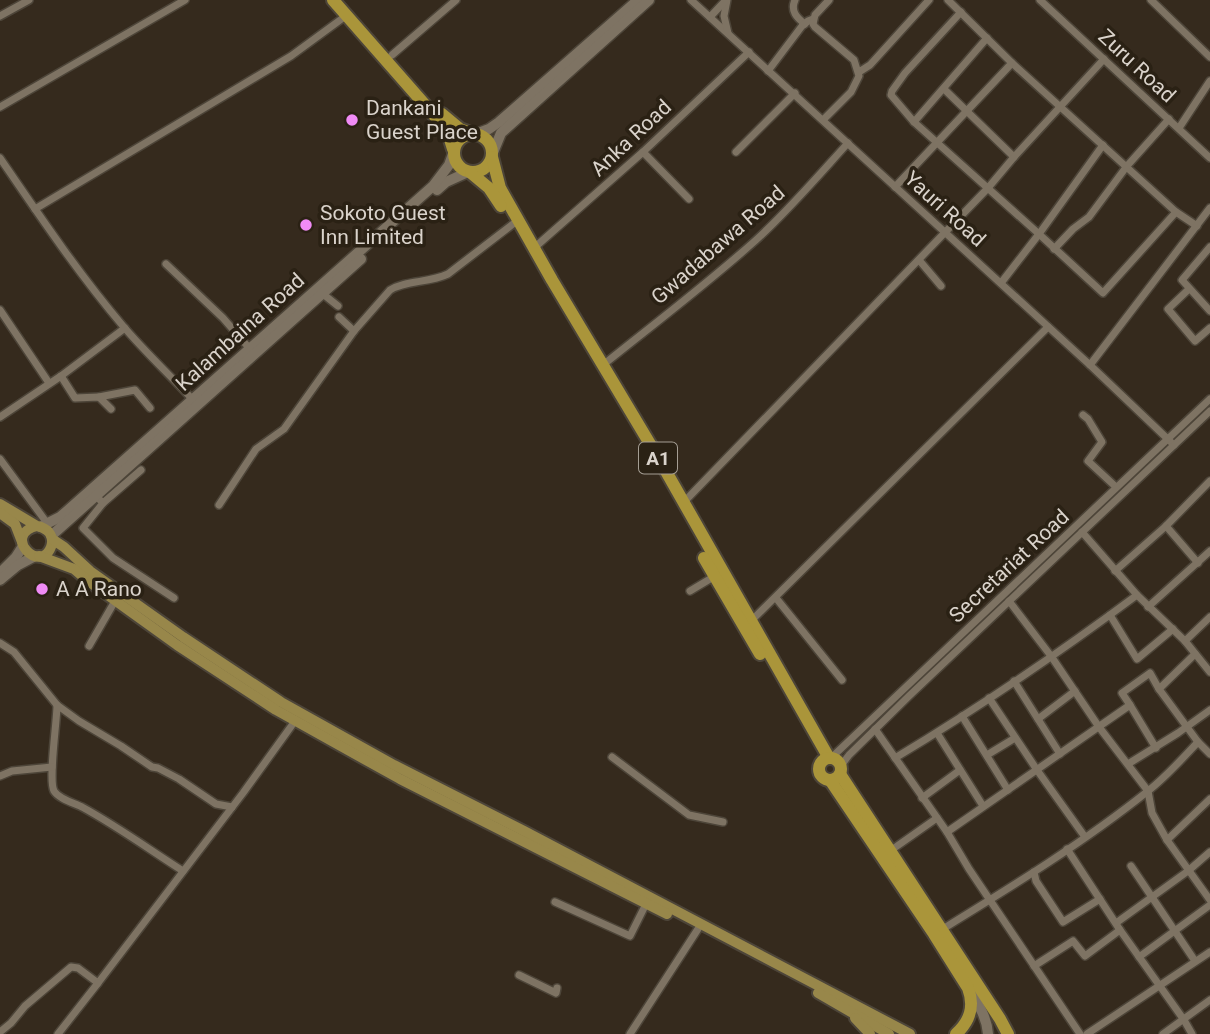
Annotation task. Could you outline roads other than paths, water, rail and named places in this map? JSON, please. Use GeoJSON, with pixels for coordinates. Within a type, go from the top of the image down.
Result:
{"type":"FeatureCollection","features":[{"type":"Feature","properties":{"kind":"highway"},"geometry":{"type":"LineString","coordinates":[[333,0],[440,122],[448,133],[457,166],[469,173],[482,171],[492,156],[487,140],[460,130],[443,115],[344,0]]}},
{"type":"Feature","properties":{"kind":"highway"},"geometry":{"type":"LineString","coordinates":[[453,152],[461,138],[475,134]]}},
{"type":"Feature","properties":{"kind":"highway","name":"A1"},"geometry":{"type":"LineString","coordinates":[[492,156],[500,187],[534,248],[832,766],[968,988]]}},
{"type":"Feature","properties":{"kind":"highway","name":"A1"},"geometry":{"type":"LineString","coordinates":[[469,173],[489,188],[513,224],[795,714],[890,851],[1008,1034]]}},
{"type":"Feature","properties":{"kind":"highway"},"geometry":{"type":"LineString","coordinates":[[956,1034],[968,1022],[972,1008],[968,988]]}},
{"type":"Feature","properties":{"kind":"main road"},"geometry":{"type":"LineString","coordinates":[[475,134],[499,122],[638,0]]}},
{"type":"Feature","properties":{"kind":"main road"},"geometry":{"type":"LineString","coordinates":[[492,156],[501,134],[649,0]]}},
{"type":"Feature","properties":{"kind":"main road","name":"Kalambaina Road"},"geometry":{"type":"LineString","coordinates":[[41,525],[67,511],[433,186],[449,165],[453,152]]}},
{"type":"Feature","properties":{"kind":"main road"},"geometry":{"type":"LineString","coordinates":[[4,572],[43,555],[50,548],[52,538],[100,500],[446,182],[469,173]]}},
{"type":"Feature","properties":{"kind":"main road"},"geometry":{"type":"LineString","coordinates":[[0,505],[41,525],[90,571],[281,702],[394,765],[910,1034]]}},
{"type":"Feature","properties":{"kind":"main road"},"geometry":{"type":"LineString","coordinates":[[0,513],[15,524],[29,554],[74,569],[115,601],[218,672],[295,721],[400,779],[698,929],[889,1034]]}},
{"type":"Feature","properties":{"kind":"main road"},"geometry":{"type":"LineString","coordinates":[[0,580],[23,544],[25,533],[41,525]]}},
{"type":"Feature","properties":{"kind":"main road"},"geometry":{"type":"LineString","coordinates":[[968,988],[988,1024],[988,1034]]}},
{"type":"Feature","properties":{"kind":"main road"},"geometry":{"type":"LineString","coordinates":[[833,1002],[852,1015],[870,1034]]}},
{"type":"Feature","properties":{"kind":"main road"},"geometry":{"type":"LineString","coordinates":[[990,1004],[999,1034]]}},
{"type":"Feature","properties":{"kind":"street"},"geometry":{"type":"LineString","coordinates":[[0,16],[29,0]]}},
{"type":"Feature","properties":{"kind":"street"},"geometry":{"type":"LineString","coordinates":[[0,107],[185,0]]}},
{"type":"Feature","properties":{"kind":"street"},"geometry":{"type":"LineString","coordinates":[[392,55],[456,0]]}},
{"type":"Feature","properties":{"kind":"street","name":"Yauri Road"},"geometry":{"type":"LineString","coordinates":[[691,0],[1174,445]]}},
{"type":"Feature","properties":{"kind":"street"},"geometry":{"type":"LineString","coordinates":[[710,17],[726,0]]}},
{"type":"Feature","properties":{"kind":"street"},"geometry":{"type":"LineString","coordinates":[[726,0],[724,16],[728,33]]}},
{"type":"Feature","properties":{"kind":"street"},"geometry":{"type":"LineString","coordinates":[[795,0],[793,4],[796,17],[805,24]]}},
{"type":"Feature","properties":{"kind":"street"},"geometry":{"type":"LineString","coordinates":[[768,71],[805,24],[813,19],[829,0]]}},
{"type":"Feature","properties":{"kind":"street"},"geometry":{"type":"LineString","coordinates":[[859,72],[870,65],[929,0]]}},
{"type":"Feature","properties":{"kind":"street"},"geometry":{"type":"LineString","coordinates":[[948,0],[1060,107],[1176,212],[1197,226]]}},
{"type":"Feature","properties":{"kind":"street","name":"Zuru Road"},"geometry":{"type":"LineString","coordinates":[[1040,0],[1210,158]]}},
{"type":"Feature","properties":{"kind":"street"},"geometry":{"type":"LineString","coordinates":[[1151,0],[1210,57]]}},
{"type":"Feature","properties":{"kind":"street"},"geometry":{"type":"LineString","coordinates":[[961,12],[892,91],[893,99],[914,122],[1103,293],[1176,212]]}},
{"type":"Feature","properties":{"kind":"street"},"geometry":{"type":"LineString","coordinates":[[35,209],[291,56],[347,15]]}},
{"type":"Feature","properties":{"kind":"street"},"geometry":{"type":"LineString","coordinates":[[813,19],[815,27],[854,60],[859,72],[851,92],[823,120]]}},
{"type":"Feature","properties":{"kind":"street"},"geometry":{"type":"LineString","coordinates":[[914,122],[987,38]]}},
{"type":"Feature","properties":{"kind":"street","name":"Anka Road"},"geometry":{"type":"LineString","coordinates":[[534,248],[643,152],[749,52]]}},
{"type":"Feature","properties":{"kind":"street"},"geometry":{"type":"LineString","coordinates":[[683,503],[988,188],[1104,59]]}},
{"type":"Feature","properties":{"kind":"street"},"geometry":{"type":"LineString","coordinates":[[895,187],[1012,63]]}},
{"type":"Feature","properties":{"kind":"street"},"geometry":{"type":"LineString","coordinates":[[1179,128],[1210,81]]}},
{"type":"Feature","properties":{"kind":"street"},"geometry":{"type":"LineString","coordinates":[[944,89],[1014,157]]}},
{"type":"Feature","properties":{"kind":"street"},"geometry":{"type":"LineString","coordinates":[[736,152],[795,93]]}},
{"type":"Feature","properties":{"kind":"street"},"geometry":{"type":"LineString","coordinates":[[1054,248],[1090,217],[1126,166],[1169,119]]}},
{"type":"Feature","properties":{"kind":"street","name":"Gwadabawa Road"},"geometry":{"type":"LineString","coordinates":[[603,365],[703,286],[756,239],[789,208],[848,144]]}},
{"type":"Feature","properties":{"kind":"street"},"geometry":{"type":"LineString","coordinates":[[1001,284],[1103,145]]}},
{"type":"Feature","properties":{"kind":"street"},"geometry":{"type":"LineString","coordinates":[[643,152],[689,199]]}},
{"type":"Feature","properties":{"kind":"street"},"geometry":{"type":"LineString","coordinates":[[0,158],[86,280],[125,328],[193,400]]}},
{"type":"Feature","properties":{"kind":"street"},"geometry":{"type":"LineString","coordinates":[[1090,365],[1210,208]]}},
{"type":"Feature","properties":{"kind":"street"},"geometry":{"type":"LineString","coordinates":[[219,505],[256,449],[284,429],[354,331],[390,290],[397,285],[436,279],[448,274],[513,224]]}},
{"type":"Feature","properties":{"kind":"street"},"geometry":{"type":"LineString","coordinates":[[1210,247],[1181,280],[1210,311]]}},
{"type":"Feature","properties":{"kind":"street"},"geometry":{"type":"LineString","coordinates":[[919,260],[941,286]]}},
{"type":"Feature","properties":{"kind":"street"},"geometry":{"type":"LineString","coordinates":[[166,264],[223,318],[250,349]]}},
{"type":"Feature","properties":{"kind":"street"},"geometry":{"type":"LineString","coordinates":[[1189,289],[1168,309],[1195,341],[1210,328]]}},
{"type":"Feature","properties":{"kind":"street"},"geometry":{"type":"LineString","coordinates":[[323,294],[338,306]]}},
{"type":"Feature","properties":{"kind":"street"},"geometry":{"type":"LineString","coordinates":[[0,310],[49,383]]}},
{"type":"Feature","properties":{"kind":"street"},"geometry":{"type":"LineString","coordinates":[[339,317],[354,331]]}},
{"type":"Feature","properties":{"kind":"street"},"geometry":{"type":"LineString","coordinates":[[751,621],[1048,327]]}},
{"type":"Feature","properties":{"kind":"street"},"geometry":{"type":"LineString","coordinates":[[0,416],[61,376],[125,328]]}},
{"type":"Feature","properties":{"kind":"street"},"geometry":{"type":"LineString","coordinates":[[61,376],[75,398],[99,397],[135,390],[150,408]]}},
{"type":"Feature","properties":{"kind":"street"},"geometry":{"type":"LineString","coordinates":[[99,397],[111,409]]}},
{"type":"Feature","properties":{"kind":"street","name":"Secretariat Road"},"geometry":{"type":"LineString","coordinates":[[832,766],[1116,487],[1210,399]]}},
{"type":"Feature","properties":{"kind":"street","name":"Secretariat Road"},"geometry":{"type":"LineString","coordinates":[[832,766],[843,761],[1210,411]]}},
{"type":"Feature","properties":{"kind":"street"},"geometry":{"type":"LineString","coordinates":[[1083,415],[1102,442],[1088,461],[1116,487]]}},
{"type":"Feature","properties":{"kind":"street"},"geometry":{"type":"LineString","coordinates":[[0,458],[41,525]]}},
{"type":"Feature","properties":{"kind":"street"},"geometry":{"type":"LineString","coordinates":[[141,470],[100,500],[83,528],[113,558],[174,598]]}},
{"type":"Feature","properties":{"kind":"street"},"geometry":{"type":"LineString","coordinates":[[1115,570],[1209,485]]}},
{"type":"Feature","properties":{"kind":"street"},"geometry":{"type":"LineString","coordinates":[[1166,526],[1198,563]]}},
{"type":"Feature","properties":{"kind":"street"},"geometry":{"type":"LineString","coordinates":[[1082,532],[1137,595],[1185,641],[1210,672]]}},
{"type":"Feature","properties":{"kind":"street"},"geometry":{"type":"LineString","coordinates":[[1149,607],[1210,551]]}},
{"type":"Feature","properties":{"kind":"street"},"geometry":{"type":"LineString","coordinates":[[690,592],[715,576]]}},
{"type":"Feature","properties":{"kind":"street"},"geometry":{"type":"LineString","coordinates":[[895,758],[989,698],[1137,595]]}},
{"type":"Feature","properties":{"kind":"street"},"geometry":{"type":"LineString","coordinates":[[776,598],[842,680]]}},
{"type":"Feature","properties":{"kind":"street"},"geometry":{"type":"LineString","coordinates":[[89,646],[115,601]]}},
{"type":"Feature","properties":{"kind":"street"},"geometry":{"type":"LineString","coordinates":[[1009,601],[1148,791],[1152,813],[1167,840],[1210,902],[1139,957]]}},
{"type":"Feature","properties":{"kind":"street"},"geometry":{"type":"LineString","coordinates":[[1110,615],[1137,659],[1172,629]]}},
{"type":"Feature","properties":{"kind":"street"},"geometry":{"type":"LineString","coordinates":[[1185,641],[1210,617]]}},
{"type":"Feature","properties":{"kind":"street"},"geometry":{"type":"LineString","coordinates":[[0,643],[14,652],[57,705],[79,721],[216,804],[232,807]]}},
{"type":"Feature","properties":{"kind":"street"},"geometry":{"type":"LineString","coordinates":[[1159,689],[1195,654]]}},
{"type":"Feature","properties":{"kind":"street"},"geometry":{"type":"LineString","coordinates":[[1156,748],[1122,693],[1150,673],[1186,727],[1210,754]]}},
{"type":"Feature","properties":{"kind":"street"},"geometry":{"type":"LineString","coordinates":[[1014,681],[1060,754]]}},
{"type":"Feature","properties":{"kind":"street"},"geometry":{"type":"LineString","coordinates":[[1038,719],[1075,691]]}},
{"type":"Feature","properties":{"kind":"street"},"geometry":{"type":"LineString","coordinates":[[989,698],[1085,837]]}},
{"type":"Feature","properties":{"kind":"street"},"geometry":{"type":"LineString","coordinates":[[57,705],[52,767],[53,786],[58,795],[83,807],[183,871]]}},
{"type":"Feature","properties":{"kind":"street"},"geometry":{"type":"LineString","coordinates":[[947,832],[1130,705]]}},
{"type":"Feature","properties":{"kind":"street"},"geometry":{"type":"LineString","coordinates":[[1128,764],[1210,710]]}},
{"type":"Feature","properties":{"kind":"street"},"geometry":{"type":"LineString","coordinates":[[962,716],[1008,790]]}},
{"type":"Feature","properties":{"kind":"street"},"geometry":{"type":"LineString","coordinates":[[58,1034],[295,721]]}},
{"type":"Feature","properties":{"kind":"street"},"geometry":{"type":"LineString","coordinates":[[875,729],[947,832],[1080,1034]]}},
{"type":"Feature","properties":{"kind":"street"},"geometry":{"type":"LineString","coordinates":[[937,733],[984,806]]}},
{"type":"Feature","properties":{"kind":"street"},"geometry":{"type":"LineString","coordinates":[[987,755],[1015,738]]}},
{"type":"Feature","properties":{"kind":"street"},"geometry":{"type":"LineString","coordinates":[[941,930],[1034,872],[1148,791],[1198,742]]}},
{"type":"Feature","properties":{"kind":"street"},"geometry":{"type":"LineString","coordinates":[[612,757],[690,815],[723,822]]}},
{"type":"Feature","properties":{"kind":"street"},"geometry":{"type":"LineString","coordinates":[[0,776],[12,771],[52,767]]}},
{"type":"Feature","properties":{"kind":"street"},"geometry":{"type":"LineString","coordinates":[[922,798],[960,770]]}},
{"type":"Feature","properties":{"kind":"street"},"geometry":{"type":"LineString","coordinates":[[1167,840],[1210,799]]}},
{"type":"Feature","properties":{"kind":"street"},"geometry":{"type":"LineString","coordinates":[[216,804],[224,818]]}},
{"type":"Feature","properties":{"kind":"street"},"geometry":{"type":"LineString","coordinates":[[890,851],[937,818]]}},
{"type":"Feature","properties":{"kind":"street"},"geometry":{"type":"LineString","coordinates":[[1067,849],[1192,1034]]}},
{"type":"Feature","properties":{"kind":"street"},"geometry":{"type":"LineString","coordinates":[[1034,966],[1073,941],[1085,956],[1152,897],[1210,852]]}},
{"type":"Feature","properties":{"kind":"street"},"geometry":{"type":"LineString","coordinates":[[1131,866],[1195,961]]}},
{"type":"Feature","properties":{"kind":"street"},"geometry":{"type":"LineString","coordinates":[[1034,872],[1036,881],[1063,922],[1100,899]]}},
{"type":"Feature","properties":{"kind":"street"},"geometry":{"type":"LineString","coordinates":[[555,902],[630,936],[646,904]]}},
{"type":"Feature","properties":{"kind":"street"},"geometry":{"type":"LineString","coordinates":[[630,1034],[698,929]]}},
{"type":"Feature","properties":{"kind":"street"},"geometry":{"type":"LineString","coordinates":[[1087,1034],[1210,952]]}},
{"type":"Feature","properties":{"kind":"street"},"geometry":{"type":"LineString","coordinates":[[0,1032],[25,1006],[71,967],[78,968],[98,982]]}},
{"type":"Feature","properties":{"kind":"street"},"geometry":{"type":"LineString","coordinates":[[519,975],[556,993],[556,988]]}},
{"type":"Feature","properties":{"kind":"street"},"geometry":{"type":"LineString","coordinates":[[1163,1034],[1210,999]]}},
{"type":"Feature","properties":{"kind":"place","name":"Dankani Guest Place"},"geometry":{"type":"Point","coordinates":[352,120]}},
{"type":"Feature","properties":{"kind":"place","name":"Sokoto Guest Inn Limited"},"geometry":{"type":"Point","coordinates":[306,225]}},
{"type":"Feature","properties":{"kind":"place","name":"A A Rano"},"geometry":{"type":"Point","coordinates":[42,589]}}]}
